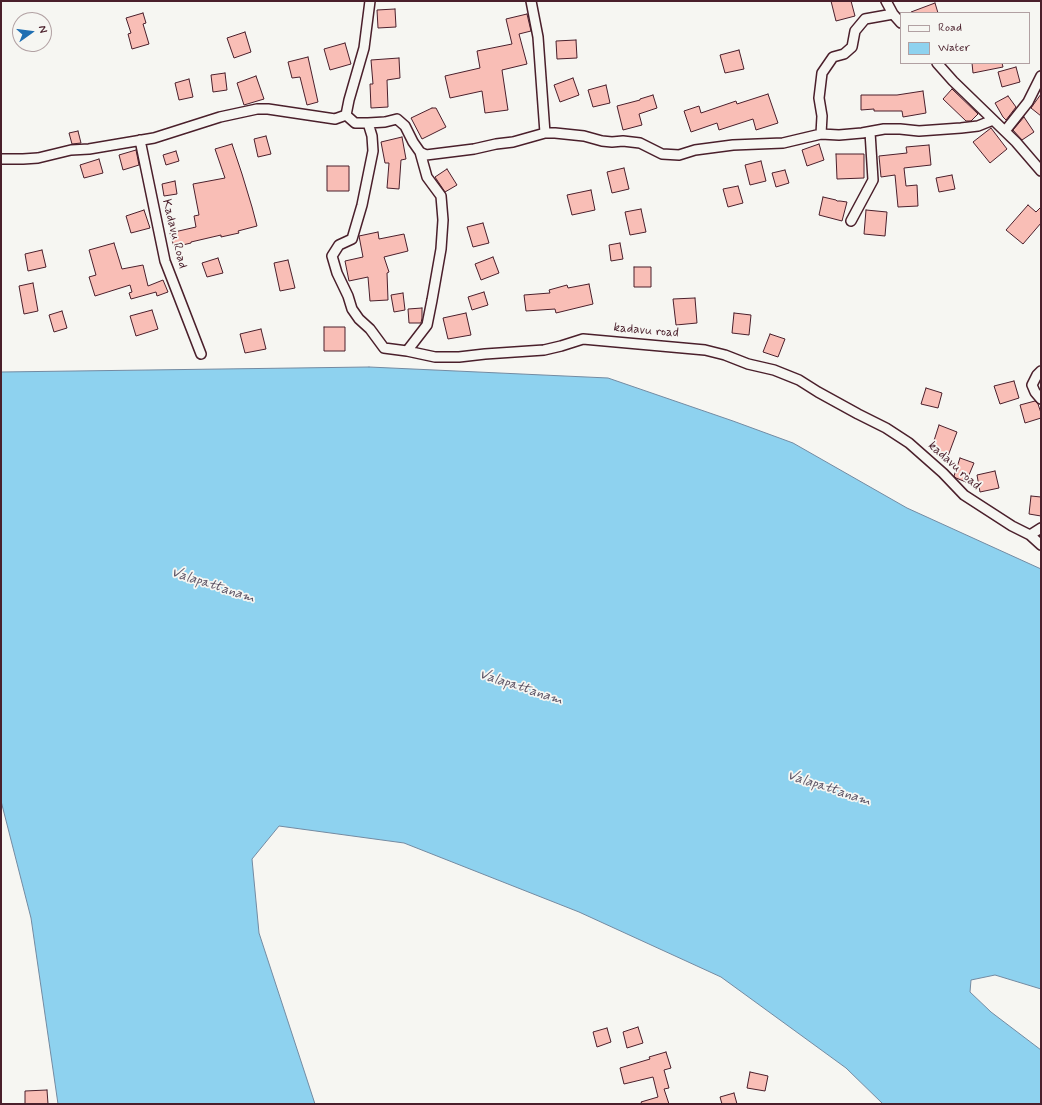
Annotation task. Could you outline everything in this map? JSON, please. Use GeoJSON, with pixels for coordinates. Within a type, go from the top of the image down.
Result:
{"type":"FeatureCollection","features":[{"type":"Feature","properties":{"kind":"street"},"geometry":{"type":"LineString","coordinates":[[346,115],[352,87],[364,48],[370,1]]}},
{"type":"Feature","properties":{"kind":"street"},"geometry":{"type":"LineString","coordinates":[[531,1],[538,37],[545,133]]}},
{"type":"Feature","properties":{"kind":"street"},"geometry":{"type":"LineString","coordinates":[[886,1],[893,14],[900,22]]}},
{"type":"Feature","properties":{"kind":"street"},"geometry":{"type":"LineString","coordinates":[[821,134],[822,116],[819,98],[822,73],[833,57],[844,54],[852,47],[855,31],[865,19],[893,14]]}},
{"type":"Feature","properties":{"kind":"street"},"geometry":{"type":"LineString","coordinates":[[938,64],[953,81],[1016,142],[1041,171]]}},
{"type":"Feature","properties":{"kind":"street"},"geometry":{"type":"LineString","coordinates":[[1005,131],[1028,102],[1041,76]]}},
{"type":"Feature","properties":{"kind":"street"},"geometry":{"type":"LineString","coordinates":[[1,159],[38,158],[71,150],[89,149],[154,138],[220,117],[257,109],[268,109],[335,119],[346,115]]}},
{"type":"Feature","properties":{"kind":"street"},"geometry":{"type":"LineString","coordinates":[[346,115],[355,123],[385,122],[397,119],[405,126],[420,152],[427,177],[440,196],[443,220],[441,249],[432,300],[426,325],[407,351]]}},
{"type":"Feature","properties":{"kind":"street"},"geometry":{"type":"LineString","coordinates":[[420,152],[426,155],[474,149],[513,142],[545,133],[555,133],[584,136],[602,141],[640,143],[662,154],[679,155],[695,150],[733,145],[784,143],[821,134],[839,135],[884,129],[919,131],[972,127],[993,120]]}},
{"type":"Feature","properties":{"kind":"street","name":"kadavu road"},"geometry":{"type":"LineString","coordinates":[[368,123],[372,136],[373,151],[362,204],[352,239],[339,245],[332,256],[337,273],[348,296],[352,309],[359,319],[370,329],[384,348],[435,357],[459,357],[544,350],[583,339],[705,350],[725,354],[748,364],[774,370],[799,380],[818,392],[886,428],[909,442],[943,473],[964,495],[1012,526],[1030,535],[1041,545]]}},
{"type":"Feature","properties":{"kind":"street"},"geometry":{"type":"LineString","coordinates":[[851,221],[873,180],[870,132]]}},
{"type":"Feature","properties":{"kind":"street","name":"Kadavu Road"},"geometry":{"type":"LineString","coordinates":[[140,140],[165,261],[201,354]]}},
{"type":"Feature","properties":{"kind":"street"},"geometry":{"type":"LineString","coordinates":[[1041,371],[1037,375],[1032,385],[1035,392],[1041,398]]}},
{"type":"Feature","properties":{"kind":"street"},"geometry":{"type":"LineString","coordinates":[[1030,535],[1041,528]]}},
{"type":"Feature","properties":{"kind":"water","name":"Valapattanam"},"geometry":{"type":"Polygon","coordinates":[[[369,367],[608,378],[793,443],[907,508],[1041,569],[1041,989],[995,975],[971,980],[970,992],[991,1012],[1041,1050],[1041,1104],[883,1104],[846,1068],[721,977],[579,912],[404,843],[279,826],[252,859],[259,933],[315,1104],[58,1104],[31,918],[1,801],[1,372],[369,367]]]}},
{"type":"Feature","properties":{"kind":"building"},"geometry":{"type":"Polygon","coordinates":[[[831,1],[851,1],[855,16],[836,21],[831,1]]]}},
{"type":"Feature","properties":{"kind":"building"},"geometry":{"type":"Polygon","coordinates":[[[935,3],[938,12],[911,12],[935,3]]]}},
{"type":"Feature","properties":{"kind":"building"},"geometry":{"type":"Polygon","coordinates":[[[395,9],[396,27],[378,28],[377,10],[395,9]]]}},
{"type":"Feature","properties":{"kind":"building"},"geometry":{"type":"Polygon","coordinates":[[[143,13],[146,23],[143,24],[149,44],[132,49],[128,34],[131,33],[126,18],[143,13]]]}},
{"type":"Feature","properties":{"kind":"building"},"geometry":{"type":"Polygon","coordinates":[[[527,14],[531,31],[519,34],[527,64],[502,70],[508,110],[485,113],[482,91],[450,98],[445,76],[480,68],[477,51],[512,44],[506,19],[527,14]]]}},
{"type":"Feature","properties":{"kind":"building"},"geometry":{"type":"Polygon","coordinates":[[[245,32],[251,52],[234,58],[227,38],[245,32]]]}},
{"type":"Feature","properties":{"kind":"building"},"geometry":{"type":"Polygon","coordinates":[[[576,40],[577,58],[557,59],[556,41],[576,40]]]}},
{"type":"Feature","properties":{"kind":"building"},"geometry":{"type":"Polygon","coordinates":[[[345,43],[351,64],[330,70],[324,49],[345,43]]]}},
{"type":"Feature","properties":{"kind":"building"},"geometry":{"type":"Polygon","coordinates":[[[739,50],[744,69],[725,73],[720,55],[739,50]]]}},
{"type":"Feature","properties":{"kind":"building"},"geometry":{"type":"Polygon","coordinates":[[[308,57],[318,102],[307,105],[300,77],[292,78],[288,62],[308,57]]]}},
{"type":"Feature","properties":{"kind":"building"},"geometry":{"type":"Polygon","coordinates":[[[399,58],[400,78],[387,80],[388,107],[371,108],[370,84],[373,84],[371,60],[399,58]]]}},
{"type":"Feature","properties":{"kind":"building"},"geometry":{"type":"Polygon","coordinates":[[[972,64],[1002,64],[1003,67],[973,73],[972,64]]]}},
{"type":"Feature","properties":{"kind":"building"},"geometry":{"type":"Polygon","coordinates":[[[1016,67],[1020,82],[1002,87],[998,72],[1016,67]]]}},
{"type":"Feature","properties":{"kind":"building"},"geometry":{"type":"Polygon","coordinates":[[[225,73],[227,90],[213,92],[211,75],[225,73]]]}},
{"type":"Feature","properties":{"kind":"building"},"geometry":{"type":"Polygon","coordinates":[[[256,76],[264,99],[244,105],[237,83],[256,76]]]}},
{"type":"Feature","properties":{"kind":"building"},"geometry":{"type":"Polygon","coordinates":[[[573,78],[579,95],[560,102],[554,85],[573,78]]]}},
{"type":"Feature","properties":{"kind":"building"},"geometry":{"type":"Polygon","coordinates":[[[189,79],[193,97],[179,100],[175,83],[189,79]]]}},
{"type":"Feature","properties":{"kind":"building"},"geometry":{"type":"Polygon","coordinates":[[[606,85],[610,103],[593,107],[588,90],[606,85]]]}},
{"type":"Feature","properties":{"kind":"building"},"geometry":{"type":"Polygon","coordinates":[[[952,89],[978,114],[971,121],[966,121],[943,99],[952,89]]]}},
{"type":"Feature","properties":{"kind":"building"},"geometry":{"type":"Polygon","coordinates":[[[923,91],[926,113],[903,117],[902,111],[874,111],[874,109],[861,110],[861,95],[897,95],[923,91]]]}},
{"type":"Feature","properties":{"kind":"building"},"geometry":{"type":"Polygon","coordinates":[[[768,94],[778,123],[756,130],[753,119],[719,130],[717,123],[691,132],[684,111],[699,106],[701,113],[736,101],[737,104],[768,94]]]}},
{"type":"Feature","properties":{"kind":"building"},"geometry":{"type":"Polygon","coordinates":[[[1041,94],[1041,116],[1031,108],[1041,94]]]}},
{"type":"Feature","properties":{"kind":"building"},"geometry":{"type":"Polygon","coordinates":[[[653,95],[657,108],[639,114],[642,125],[623,130],[617,106],[653,95]]]}},
{"type":"Feature","properties":{"kind":"building"},"geometry":{"type":"Polygon","coordinates":[[[1008,96],[1016,107],[1006,120],[995,103],[1008,96]]]}},
{"type":"Feature","properties":{"kind":"building"},"geometry":{"type":"Polygon","coordinates":[[[432,108],[436,108],[446,127],[422,139],[411,118],[432,108]]]}},
{"type":"Feature","properties":{"kind":"building"},"geometry":{"type":"Polygon","coordinates":[[[1024,117],[1034,132],[1022,140],[1013,130],[1024,117]]]}},
{"type":"Feature","properties":{"kind":"building"},"geometry":{"type":"Polygon","coordinates":[[[991,128],[1007,149],[990,163],[973,142],[991,128]]]}},
{"type":"Feature","properties":{"kind":"building"},"geometry":{"type":"Polygon","coordinates":[[[78,131],[81,143],[72,144],[69,133],[78,131]]]}},
{"type":"Feature","properties":{"kind":"building"},"geometry":{"type":"Polygon","coordinates":[[[266,136],[271,154],[258,157],[254,139],[266,136]]]}},
{"type":"Feature","properties":{"kind":"building"},"geometry":{"type":"Polygon","coordinates":[[[402,137],[406,159],[401,160],[399,189],[387,188],[389,163],[385,163],[381,142],[402,137]]]}},
{"type":"Feature","properties":{"kind":"building"},"geometry":{"type":"Polygon","coordinates":[[[232,144],[257,226],[238,231],[239,233],[221,237],[221,235],[174,247],[170,233],[196,227],[194,216],[199,215],[193,184],[225,178],[215,149],[232,144]]]}},
{"type":"Feature","properties":{"kind":"building"},"geometry":{"type":"Polygon","coordinates":[[[819,144],[824,160],[807,166],[802,150],[819,144]]]}},
{"type":"Feature","properties":{"kind":"building"},"geometry":{"type":"Polygon","coordinates":[[[929,145],[931,165],[904,168],[906,186],[917,185],[918,206],[898,207],[895,175],[881,177],[879,156],[907,153],[906,147],[929,145]]]}},
{"type":"Feature","properties":{"kind":"building"},"geometry":{"type":"Polygon","coordinates":[[[136,150],[139,165],[123,170],[119,155],[136,150]]]}},
{"type":"Feature","properties":{"kind":"building"},"geometry":{"type":"Polygon","coordinates":[[[176,151],[179,161],[166,165],[163,155],[176,151]]]}},
{"type":"Feature","properties":{"kind":"building"},"geometry":{"type":"Polygon","coordinates":[[[836,154],[864,154],[864,178],[837,179],[836,154]]]}},
{"type":"Feature","properties":{"kind":"building"},"geometry":{"type":"Polygon","coordinates":[[[99,159],[103,173],[84,178],[80,165],[99,159]]]}},
{"type":"Feature","properties":{"kind":"building"},"geometry":{"type":"Polygon","coordinates":[[[761,161],[766,181],[750,185],[745,165],[761,161]]]}},
{"type":"Feature","properties":{"kind":"building"},"geometry":{"type":"Polygon","coordinates":[[[327,166],[349,166],[349,191],[327,191],[327,166]]]}},
{"type":"Feature","properties":{"kind":"building"},"geometry":{"type":"Polygon","coordinates":[[[624,168],[629,189],[612,193],[607,172],[624,168]]]}},
{"type":"Feature","properties":{"kind":"building"},"geometry":{"type":"Polygon","coordinates":[[[447,169],[457,185],[445,192],[435,177],[447,169]]]}},
{"type":"Feature","properties":{"kind":"building"},"geometry":{"type":"Polygon","coordinates":[[[785,170],[789,183],[776,187],[772,173],[785,170]]]}},
{"type":"Feature","properties":{"kind":"building"},"geometry":{"type":"Polygon","coordinates":[[[952,175],[955,189],[939,192],[936,178],[952,175]]]}},
{"type":"Feature","properties":{"kind":"building"},"geometry":{"type":"Polygon","coordinates":[[[175,181],[177,194],[164,196],[162,184],[175,181]]]}},
{"type":"Feature","properties":{"kind":"building"},"geometry":{"type":"Polygon","coordinates":[[[738,186],[743,203],[728,207],[723,189],[738,186]]]}},
{"type":"Feature","properties":{"kind":"building"},"geometry":{"type":"Polygon","coordinates":[[[591,190],[595,210],[572,215],[567,195],[591,190]]]}},
{"type":"Feature","properties":{"kind":"building"},"geometry":{"type":"Polygon","coordinates":[[[823,197],[847,202],[842,221],[819,215],[823,197]]]}},
{"type":"Feature","properties":{"kind":"building"},"geometry":{"type":"Polygon","coordinates":[[[1028,205],[1036,212],[1041,207],[1041,223],[1023,244],[1006,230],[1028,205]]]}},
{"type":"Feature","properties":{"kind":"building"},"geometry":{"type":"Polygon","coordinates":[[[641,209],[646,232],[630,235],[625,212],[641,209]]]}},
{"type":"Feature","properties":{"kind":"building"},"geometry":{"type":"Polygon","coordinates":[[[144,210],[150,228],[131,233],[126,216],[144,210]]]}},
{"type":"Feature","properties":{"kind":"building"},"geometry":{"type":"Polygon","coordinates":[[[866,210],[887,212],[885,236],[864,234],[866,210]]]}},
{"type":"Feature","properties":{"kind":"building"},"geometry":{"type":"Polygon","coordinates":[[[483,223],[489,243],[473,247],[467,227],[483,223]]]}},
{"type":"Feature","properties":{"kind":"building"},"geometry":{"type":"Polygon","coordinates":[[[378,232],[379,239],[404,234],[408,251],[384,257],[389,272],[387,273],[388,300],[370,301],[368,277],[349,281],[345,261],[363,257],[359,236],[378,232]]]}},
{"type":"Feature","properties":{"kind":"building"},"geometry":{"type":"Polygon","coordinates":[[[114,243],[122,269],[143,265],[148,286],[163,280],[168,292],[157,296],[156,292],[131,299],[129,293],[132,292],[130,285],[95,296],[89,277],[96,275],[89,250],[114,243]]]}},
{"type":"Feature","properties":{"kind":"building"},"geometry":{"type":"Polygon","coordinates":[[[620,243],[623,259],[611,261],[609,245],[620,243]]]}},
{"type":"Feature","properties":{"kind":"building"},"geometry":{"type":"Polygon","coordinates":[[[42,250],[46,267],[28,271],[25,254],[42,250]]]}},
{"type":"Feature","properties":{"kind":"building"},"geometry":{"type":"Polygon","coordinates":[[[493,257],[499,273],[481,280],[475,264],[493,257]]]}},
{"type":"Feature","properties":{"kind":"building"},"geometry":{"type":"Polygon","coordinates":[[[218,258],[223,273],[207,277],[202,263],[218,258]]]}},
{"type":"Feature","properties":{"kind":"building"},"geometry":{"type":"Polygon","coordinates":[[[288,260],[295,288],[280,291],[274,263],[288,260]]]}},
{"type":"Feature","properties":{"kind":"building"},"geometry":{"type":"Polygon","coordinates":[[[634,267],[651,267],[651,287],[634,287],[634,267]]]}},
{"type":"Feature","properties":{"kind":"building"},"geometry":{"type":"Polygon","coordinates":[[[33,283],[38,311],[24,314],[19,286],[33,283]]]}},
{"type":"Feature","properties":{"kind":"building"},"geometry":{"type":"Polygon","coordinates":[[[589,284],[593,304],[556,313],[555,309],[526,311],[524,295],[550,293],[549,290],[567,285],[568,288],[589,284]]]}},
{"type":"Feature","properties":{"kind":"building"},"geometry":{"type":"Polygon","coordinates":[[[484,292],[488,305],[472,310],[468,297],[484,292]]]}},
{"type":"Feature","properties":{"kind":"building"},"geometry":{"type":"Polygon","coordinates":[[[403,293],[405,310],[394,312],[391,295],[403,293]]]}},
{"type":"Feature","properties":{"kind":"building"},"geometry":{"type":"Polygon","coordinates":[[[695,298],[697,323],[676,325],[673,299],[695,298]]]}},
{"type":"Feature","properties":{"kind":"building"},"geometry":{"type":"Polygon","coordinates":[[[422,308],[421,323],[409,323],[408,309],[422,308]]]}},
{"type":"Feature","properties":{"kind":"building"},"geometry":{"type":"Polygon","coordinates":[[[152,310],[158,329],[136,336],[130,316],[152,310]]]}},
{"type":"Feature","properties":{"kind":"building"},"geometry":{"type":"Polygon","coordinates":[[[62,311],[67,328],[54,332],[49,315],[62,311]]]}},
{"type":"Feature","properties":{"kind":"building"},"geometry":{"type":"Polygon","coordinates":[[[466,313],[471,335],[448,339],[443,318],[466,313]]]}},
{"type":"Feature","properties":{"kind":"building"},"geometry":{"type":"Polygon","coordinates":[[[734,313],[751,315],[749,335],[732,333],[734,313]]]}},
{"type":"Feature","properties":{"kind":"building"},"geometry":{"type":"Polygon","coordinates":[[[324,327],[345,327],[345,351],[324,351],[324,327]]]}},
{"type":"Feature","properties":{"kind":"building"},"geometry":{"type":"Polygon","coordinates":[[[261,329],[266,349],[245,353],[240,334],[261,329]]]}},
{"type":"Feature","properties":{"kind":"building"},"geometry":{"type":"Polygon","coordinates":[[[770,334],[785,339],[778,357],[763,352],[770,334]]]}},
{"type":"Feature","properties":{"kind":"building"},"geometry":{"type":"Polygon","coordinates":[[[1014,381],[1019,398],[1000,404],[994,386],[1014,381]]]}},
{"type":"Feature","properties":{"kind":"building"},"geometry":{"type":"Polygon","coordinates":[[[926,388],[942,393],[938,408],[921,404],[926,388]]]}},
{"type":"Feature","properties":{"kind":"building"},"geometry":{"type":"Polygon","coordinates":[[[1035,401],[1038,404],[1041,418],[1025,423],[1020,405],[1035,401]]]}},
{"type":"Feature","properties":{"kind":"building"},"geometry":{"type":"Polygon","coordinates":[[[939,425],[957,432],[948,456],[931,450],[939,425]]]}},
{"type":"Feature","properties":{"kind":"building"},"geometry":{"type":"Polygon","coordinates":[[[960,458],[974,463],[966,482],[954,476],[960,458]]]}},
{"type":"Feature","properties":{"kind":"building"},"geometry":{"type":"Polygon","coordinates":[[[995,471],[999,488],[980,492],[977,475],[995,471]]]}},
{"type":"Feature","properties":{"kind":"building"},"geometry":{"type":"Polygon","coordinates":[[[1031,496],[1041,497],[1041,516],[1029,514],[1031,496]]]}},
{"type":"Feature","properties":{"kind":"building"},"geometry":{"type":"Polygon","coordinates":[[[638,1027],[643,1043],[627,1048],[623,1032],[638,1027]]]}},
{"type":"Feature","properties":{"kind":"building"},"geometry":{"type":"Polygon","coordinates":[[[607,1028],[611,1042],[597,1047],[593,1032],[607,1028]]]}},
{"type":"Feature","properties":{"kind":"building"},"geometry":{"type":"Polygon","coordinates":[[[666,1052],[671,1068],[664,1070],[669,1088],[664,1089],[669,1104],[642,1104],[641,1102],[658,1097],[653,1077],[624,1084],[620,1068],[650,1059],[649,1057],[666,1052]]]}},
{"type":"Feature","properties":{"kind":"building"},"geometry":{"type":"Polygon","coordinates":[[[750,1072],[768,1076],[765,1091],[747,1088],[750,1072]]]}},
{"type":"Feature","properties":{"kind":"building"},"geometry":{"type":"Polygon","coordinates":[[[47,1090],[48,1104],[25,1104],[25,1091],[47,1090]]]}},
{"type":"Feature","properties":{"kind":"building"},"geometry":{"type":"Polygon","coordinates":[[[734,1093],[737,1104],[722,1104],[720,1097],[734,1093]]]}}]}
